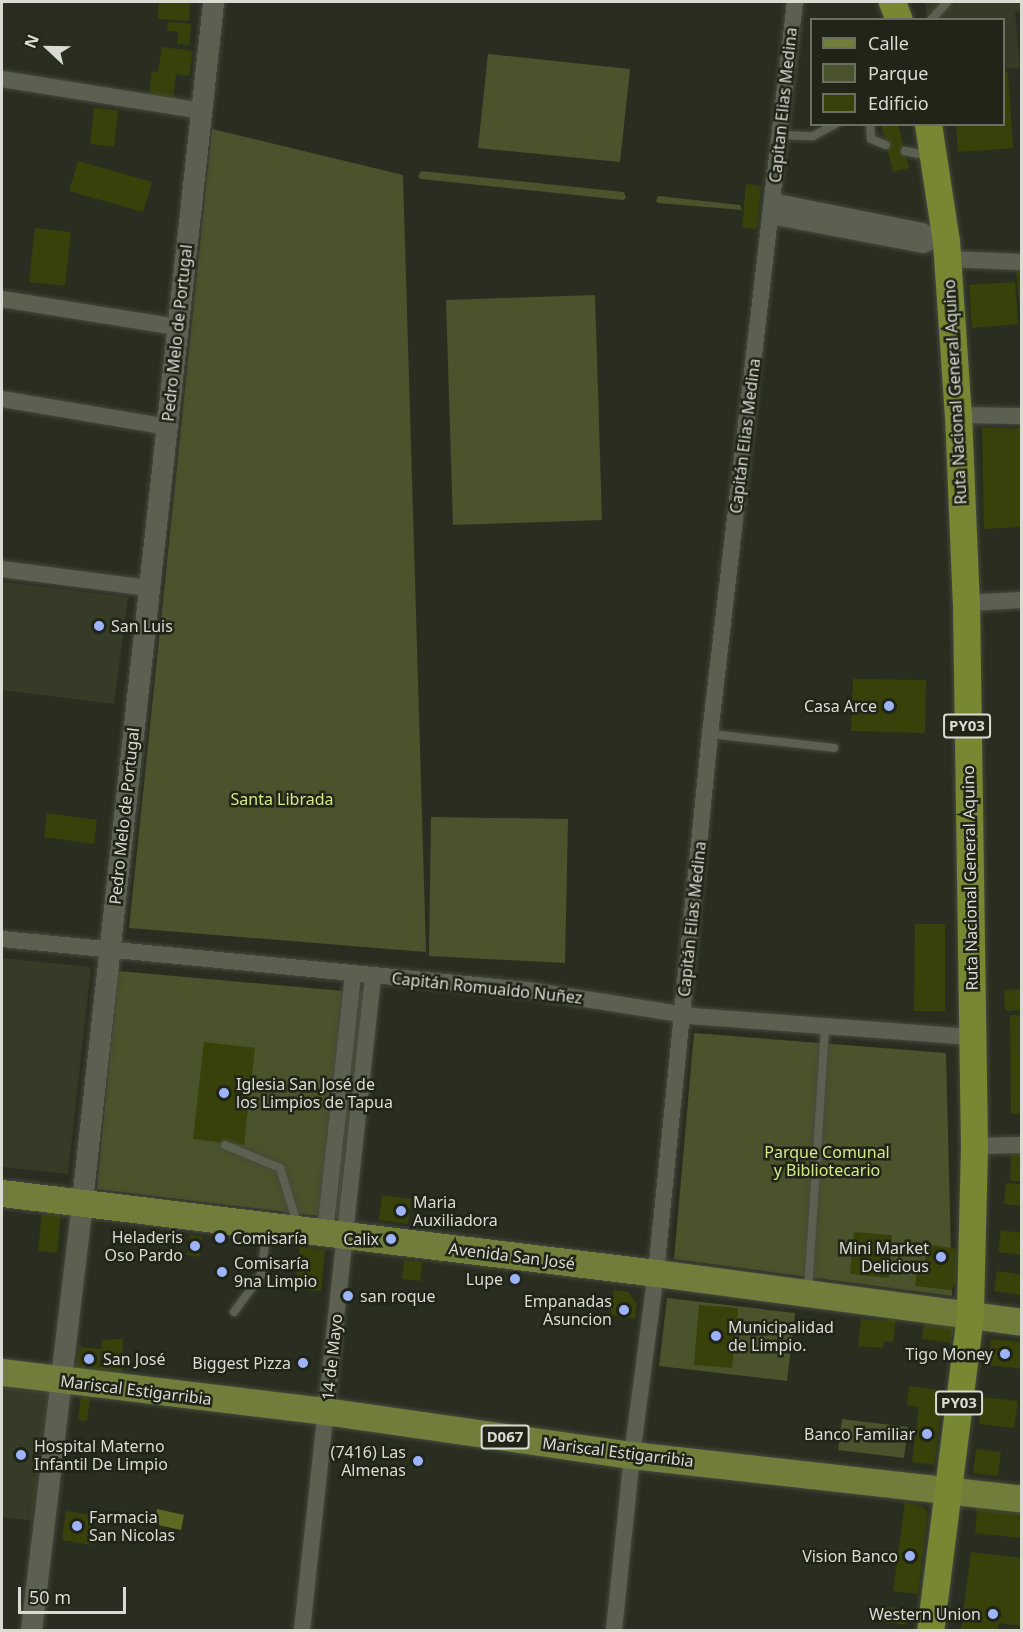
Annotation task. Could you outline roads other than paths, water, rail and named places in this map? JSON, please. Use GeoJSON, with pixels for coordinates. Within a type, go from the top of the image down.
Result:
{"type":"FeatureCollection","features":[{"type":"Feature","properties":{"kind":"highway"},"geometry":{"type":"LineString","coordinates":[[892,2],[898,18]]}},
{"type":"Feature","properties":{"kind":"highway","name":"Ruta Nacional General Aquino"},"geometry":{"type":"LineString","coordinates":[[928,126],[933,157],[937,243],[958,415],[966,603],[974,1146],[970,1315],[930,1630]]}},
{"type":"Feature","properties":{"kind":"main road","name":"Avenida San José"},"geometry":{"type":"LineString","coordinates":[[2,1193],[656,1273],[1022,1322]]}},
{"type":"Feature","properties":{"kind":"main road","name":"Mariscal Estigarribia"},"geometry":{"type":"LineString","coordinates":[[2,1372],[61,1381],[325,1411],[632,1455],[1022,1499]]}},
{"type":"Feature","properties":{"kind":"street","name":"Pedro Melo de Portugal"},"geometry":{"type":"LineString","coordinates":[[31,1630],[82,1201],[213,2]]}},
{"type":"Feature","properties":{"kind":"street","name":"Capitan Elias Medina"},"geometry":{"type":"LineString","coordinates":[[771,208],[795,2]]}},
{"type":"Feature","properties":{"kind":"street"},"geometry":{"type":"LineString","coordinates":[[2,80],[201,111]]}},
{"type":"Feature","properties":{"kind":"street"},"geometry":{"type":"LineString","coordinates":[[771,208],[923,245],[937,243],[1022,262]]}},
{"type":"Feature","properties":{"kind":"street","name":"Capitán Elias Medina"},"geometry":{"type":"LineString","coordinates":[[614,1630],[632,1455],[656,1273],[710,734],[771,208]]}},
{"type":"Feature","properties":{"kind":"street"},"geometry":{"type":"LineString","coordinates":[[2,299],[177,327]]}},
{"type":"Feature","properties":{"kind":"street"},"geometry":{"type":"LineString","coordinates":[[2,399],[167,427]]}},
{"type":"Feature","properties":{"kind":"street"},"geometry":{"type":"LineString","coordinates":[[958,415],[1022,416]]}},
{"type":"Feature","properties":{"kind":"street"},"geometry":{"type":"LineString","coordinates":[[2,569],[149,588]]}},
{"type":"Feature","properties":{"kind":"street"},"geometry":{"type":"LineString","coordinates":[[966,603],[1022,600]]}},
{"type":"Feature","properties":{"kind":"street","name":"Capitán Romualdo Nuñez"},"geometry":{"type":"LineString","coordinates":[[2,939],[353,975],[528,990],[682,1015],[825,1028],[973,1037]]}},
{"type":"Feature","properties":{"kind":"street","name":"14 de Mayo"},"geometry":{"type":"LineString","coordinates":[[302,1630],[325,1411],[353,975]]}},
{"type":"Feature","properties":{"kind":"street","name":"14 de Mayo"},"geometry":{"type":"LineString","coordinates":[[335,1234],[373,976]]}},
{"type":"Feature","properties":{"kind":"street"},"geometry":{"type":"LineString","coordinates":[[974,1146],[1022,1145]]}},
{"type":"Feature","properties":{"kind":"lane"},"geometry":{"type":"LineString","coordinates":[[933,18],[947,2]]}},
{"type":"Feature","properties":{"kind":"lane"},"geometry":{"type":"LineString","coordinates":[[780,135],[813,136],[832,126]]}},
{"type":"Feature","properties":{"kind":"lane"},"geometry":{"type":"LineString","coordinates":[[870,126],[871,139],[886,145]]}},
{"type":"Feature","properties":{"kind":"lane"},"geometry":{"type":"LineString","coordinates":[[905,151],[933,157]]}},
{"type":"Feature","properties":{"kind":"lane"},"geometry":{"type":"LineString","coordinates":[[710,734],[834,748]]}},
{"type":"Feature","properties":{"kind":"lane"},"geometry":{"type":"LineString","coordinates":[[808,1293],[825,1028]]}},
{"type":"Feature","properties":{"kind":"lane"},"geometry":{"type":"LineString","coordinates":[[225,1145],[280,1168],[299,1229]]}},
{"type":"Feature","properties":{"kind":"lane"},"geometry":{"type":"LineString","coordinates":[[234,1312],[261,1275],[267,1225]]}},
{"type":"Feature","properties":{"kind":"place","name":"San Luis"},"geometry":{"type":"Point","coordinates":[99,626]}},
{"type":"Feature","properties":{"kind":"place","name":"Casa Arce"},"geometry":{"type":"Point","coordinates":[889,706]}},
{"type":"Feature","properties":{"kind":"place","name":"Iglesia San José de los Limpios de Tapua"},"geometry":{"type":"Point","coordinates":[224,1093]}},
{"type":"Feature","properties":{"kind":"place","name":"Maria Auxiliadora"},"geometry":{"type":"Point","coordinates":[401,1211]}},
{"type":"Feature","properties":{"kind":"place","name":"Comisaría"},"geometry":{"type":"Point","coordinates":[220,1238]}},
{"type":"Feature","properties":{"kind":"place","name":"Calix"},"geometry":{"type":"Point","coordinates":[391,1239]}},
{"type":"Feature","properties":{"kind":"place","name":"Heladeris Oso Pardo"},"geometry":{"type":"Point","coordinates":[195,1246]}},
{"type":"Feature","properties":{"kind":"place","name":"Mini Market Delicious"},"geometry":{"type":"Point","coordinates":[941,1257]}},
{"type":"Feature","properties":{"kind":"place","name":"Comisaría 9na Limpio"},"geometry":{"type":"Point","coordinates":[222,1272]}},
{"type":"Feature","properties":{"kind":"place","name":"Lupe"},"geometry":{"type":"Point","coordinates":[515,1279]}},
{"type":"Feature","properties":{"kind":"place","name":"san roque"},"geometry":{"type":"Point","coordinates":[348,1296]}},
{"type":"Feature","properties":{"kind":"place","name":"Empanadas Asuncion"},"geometry":{"type":"Point","coordinates":[624,1310]}},
{"type":"Feature","properties":{"kind":"place","name":"Municipalidad de Limpio."},"geometry":{"type":"Point","coordinates":[716,1336]}},
{"type":"Feature","properties":{"kind":"place","name":"Tigo Money"},"geometry":{"type":"Point","coordinates":[1005,1354]}},
{"type":"Feature","properties":{"kind":"place","name":"San José"},"geometry":{"type":"Point","coordinates":[89,1359]}},
{"type":"Feature","properties":{"kind":"place","name":"Biggest Pizza"},"geometry":{"type":"Point","coordinates":[303,1363]}},
{"type":"Feature","properties":{"kind":"place","name":"Banco Familiar"},"geometry":{"type":"Point","coordinates":[927,1434]}},
{"type":"Feature","properties":{"kind":"place","name":"Hospital Materno Infantil De Limpio"},"geometry":{"type":"Point","coordinates":[21,1455]}},
{"type":"Feature","properties":{"kind":"place","name":"(7416) Las Almenas"},"geometry":{"type":"Point","coordinates":[418,1461]}},
{"type":"Feature","properties":{"kind":"place","name":"Farmacia San Nicolas"},"geometry":{"type":"Point","coordinates":[77,1526]}},
{"type":"Feature","properties":{"kind":"place","name":"Vision Banco"},"geometry":{"type":"Point","coordinates":[910,1556]}},
{"type":"Feature","properties":{"kind":"place","name":"Western Union"},"geometry":{"type":"Point","coordinates":[993,1614]}},
{"type":"Feature","properties":{"kind":"park label","name":"Santa Librada"},"geometry":{"type":"Point","coordinates":[282,799]}},
{"type":"Feature","properties":{"kind":"park label","name":"Parque Comunal y Bibliotecario"},"geometry":{"type":"Point","coordinates":[827,1161]}}]}
